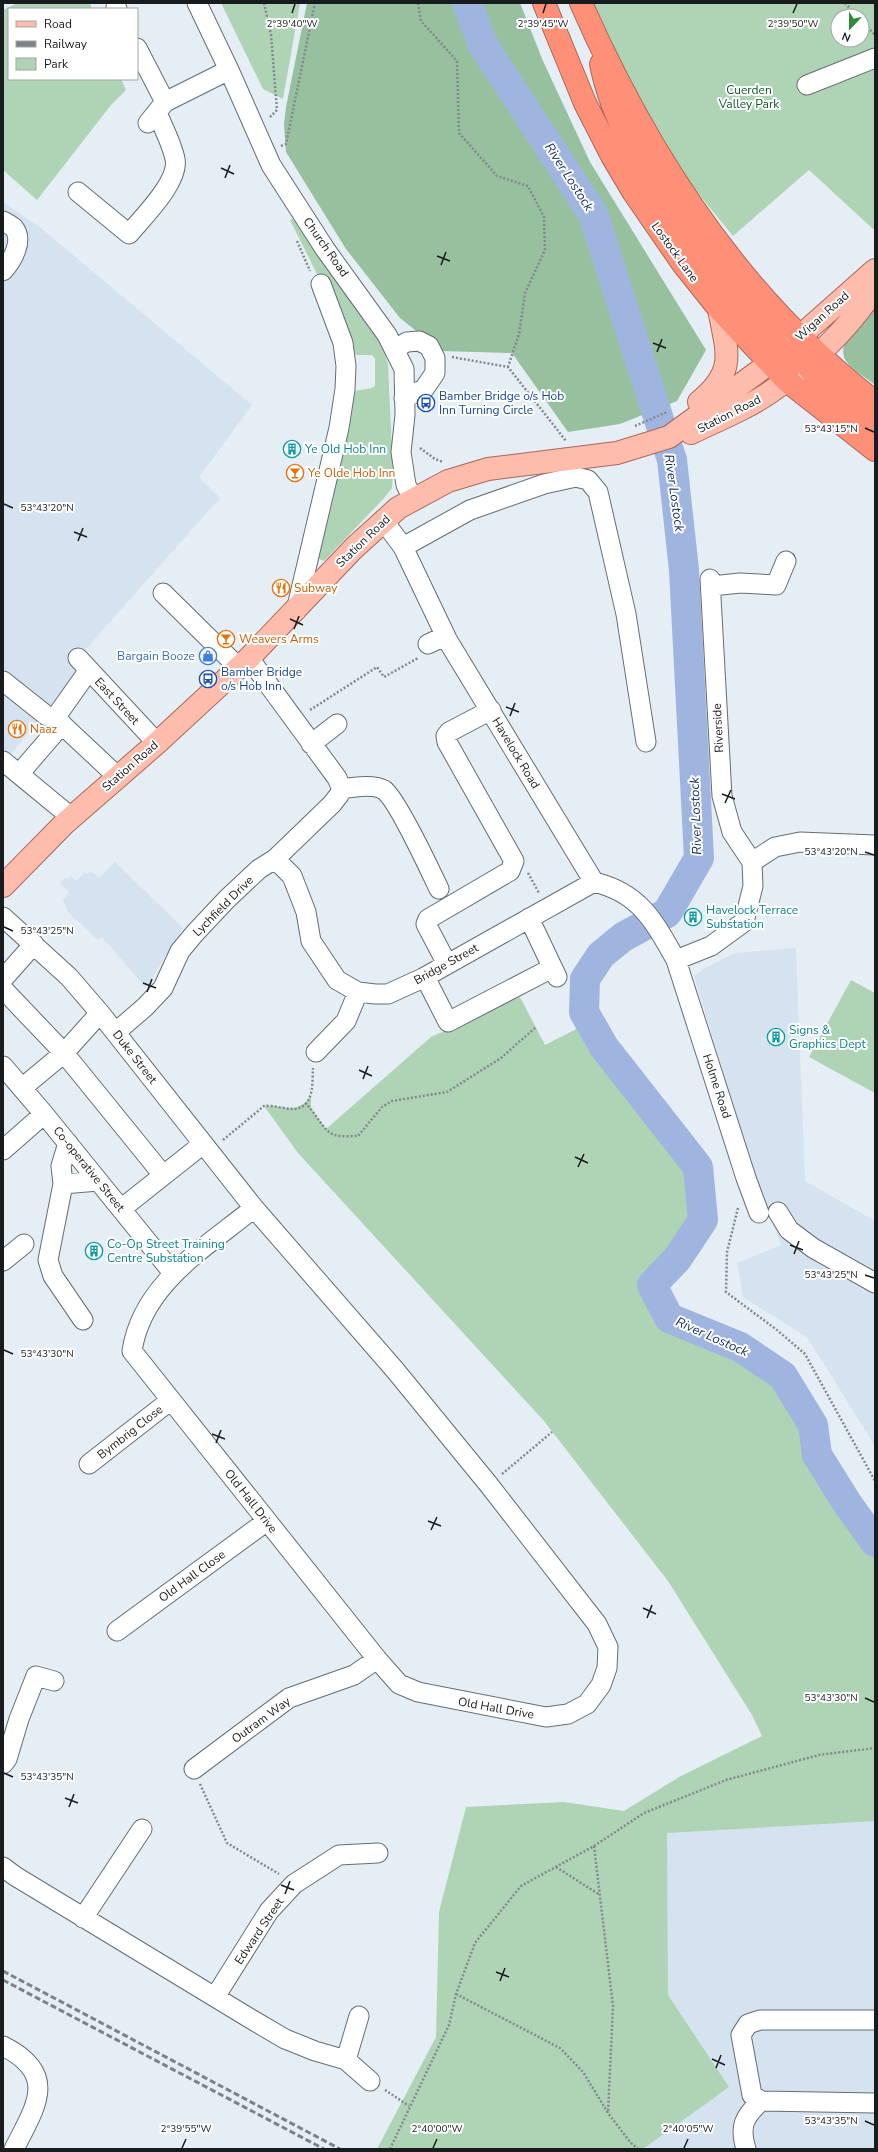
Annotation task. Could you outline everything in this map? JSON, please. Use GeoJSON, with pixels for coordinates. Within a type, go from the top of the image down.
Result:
{"type":"FeatureCollection","features":[{"type":"Feature","properties":{"kind":"highway","name":"Lostock Lane"},"geometry":{"type":"LineString","coordinates":[[544,3],[585,103],[612,156],[660,232],[719,310],[777,357]]}},
{"type":"Feature","properties":{"kind":"highway"},"geometry":{"type":"LineString","coordinates":[[581,3],[594,32],[661,157],[692,207],[730,259],[773,309],[800,337],[799,349],[812,360],[875,402]]}},
{"type":"Feature","properties":{"kind":"highway"},"geometry":{"type":"LineString","coordinates":[[594,32],[603,78],[616,116],[654,185],[691,242],[777,357],[788,366],[786,380],[875,450]]}},
{"type":"Feature","properties":{"kind":"highway"},"geometry":{"type":"LineString","coordinates":[[812,360],[835,393],[875,424]]}},
{"type":"Feature","properties":{"kind":"main road","name":"Wigan Road"},"geometry":{"type":"LineString","coordinates":[[777,357],[875,270]]}},
{"type":"Feature","properties":{"kind":"main road","name":"Wigan Road"},"geometry":{"type":"LineString","coordinates":[[786,380],[812,360],[848,322],[875,288]]}},
{"type":"Feature","properties":{"kind":"main road"},"geometry":{"type":"LineString","coordinates":[[662,439],[677,421],[707,396],[724,376],[726,351],[719,310]]}},
{"type":"Feature","properties":{"kind":"main road","name":"Station Road"},"geometry":{"type":"LineString","coordinates":[[662,439],[777,357]]}},
{"type":"Feature","properties":{"kind":"main road","name":"Station Road"},"geometry":{"type":"LineString","coordinates":[[3,886],[71,817],[157,743],[244,662],[296,611],[354,548],[383,520],[413,498],[448,481],[488,469],[617,453],[662,439],[684,437],[751,403],[772,391],[786,380]]}},
{"type":"Feature","properties":{"kind":"street","name":"Church Road"},"geometry":{"type":"LineString","coordinates":[[197,3],[229,70],[271,165],[325,249],[387,335],[404,369],[401,452],[406,485],[413,498]]}},
{"type":"Feature","properties":{"kind":"street"},"geometry":{"type":"LineString","coordinates":[[78,192],[129,234],[172,180],[176,167],[175,159],[156,113],[138,51]]}},
{"type":"Feature","properties":{"kind":"street"},"geometry":{"type":"LineString","coordinates":[[807,85],[875,58]]}},
{"type":"Feature","properties":{"kind":"street"},"geometry":{"type":"LineString","coordinates":[[156,113],[229,70]]}},
{"type":"Feature","properties":{"kind":"street"},"geometry":{"type":"LineString","coordinates":[[3,221],[14,228],[18,240],[16,250],[3,271]]}},
{"type":"Feature","properties":{"kind":"street","name":"Church Road"},"geometry":{"type":"LineString","coordinates":[[296,611],[339,428],[345,389],[346,366],[343,343],[321,284]]}},
{"type":"Feature","properties":{"kind":"street"},"geometry":{"type":"LineString","coordinates":[[394,349],[407,342],[419,341],[429,346],[435,358],[435,373],[424,388],[404,398]]}},
{"type":"Feature","properties":{"kind":"street"},"geometry":{"type":"LineString","coordinates":[[403,547],[470,510],[544,484],[576,477],[588,480],[598,492],[626,614],[646,742]]}},
{"type":"Feature","properties":{"kind":"street","name":"Havelock Road"},"geometry":{"type":"LineString","coordinates":[[383,520],[403,547],[432,645],[491,710],[594,882]]}},
{"type":"Feature","properties":{"kind":"street","name":"Riverside"},"geometry":{"type":"LineString","coordinates":[[676,960],[711,946],[744,922],[754,886],[752,862],[732,832],[722,796],[711,583],[776,585],[786,561]]}},
{"type":"Feature","properties":{"kind":"street"},"geometry":{"type":"LineString","coordinates":[[163,593],[244,662],[295,720],[337,778],[342,789],[358,786],[383,790],[395,804],[439,889]]}},
{"type":"Feature","properties":{"kind":"street","name":"East Street"},"geometry":{"type":"LineString","coordinates":[[58,721],[84,664],[157,743]]}},
{"type":"Feature","properties":{"kind":"street"},"geometry":{"type":"LineString","coordinates":[[3,681],[47,716],[58,721],[118,777]]}},
{"type":"Feature","properties":{"kind":"street"},"geometry":{"type":"LineString","coordinates":[[447,964],[426,924],[428,919],[510,871],[514,865],[514,861],[447,742],[446,736],[449,732],[491,710]]}},
{"type":"Feature","properties":{"kind":"street"},"geometry":{"type":"LineString","coordinates":[[19,774],[58,721]]}},
{"type":"Feature","properties":{"kind":"street"},"geometry":{"type":"LineString","coordinates":[[311,744],[338,724]]}},
{"type":"Feature","properties":{"kind":"street"},"geometry":{"type":"LineString","coordinates":[[3,761],[71,817]]}},
{"type":"Feature","properties":{"kind":"street","name":"Lychfield Drive"},"geometry":{"type":"LineString","coordinates":[[116,1032],[145,1007],[163,988],[180,951],[195,933],[259,869],[275,859],[332,804],[342,789]]}},
{"type":"Feature","properties":{"kind":"street"},"geometry":{"type":"LineString","coordinates":[[752,862],[775,847],[800,842],[875,845]]}},
{"type":"Feature","properties":{"kind":"street"},"geometry":{"type":"LineString","coordinates":[[275,859],[292,876],[306,912],[311,940],[337,980],[358,992],[346,1021],[316,1052]]}},
{"type":"Feature","properties":{"kind":"street"},"geometry":{"type":"LineString","coordinates":[[594,882],[612,886],[640,904],[657,927],[676,960]]}},
{"type":"Feature","properties":{"kind":"street","name":"Bridge Street"},"geometry":{"type":"LineString","coordinates":[[358,992],[388,994],[425,977],[594,882]]}},
{"type":"Feature","properties":{"kind":"street","name":"Duke Street"},"geometry":{"type":"LineString","coordinates":[[3,917],[69,977],[116,1032],[254,1208]]}},
{"type":"Feature","properties":{"kind":"street"},"geometry":{"type":"LineString","coordinates":[[425,977],[448,1022],[554,972],[529,918]]}},
{"type":"Feature","properties":{"kind":"street"},"geometry":{"type":"LineString","coordinates":[[3,979],[34,944]]}},
{"type":"Feature","properties":{"kind":"street","name":"Holme Road"},"geometry":{"type":"LineString","coordinates":[[676,960],[746,1178],[759,1213]]}},
{"type":"Feature","properties":{"kind":"street"},"geometry":{"type":"LineString","coordinates":[[3,989],[64,1053],[164,1175]]}},
{"type":"Feature","properties":{"kind":"street"},"geometry":{"type":"LineString","coordinates":[[22,1088],[64,1053],[100,1013]]}},
{"type":"Feature","properties":{"kind":"street","name":"Co-operative Street"},"geometry":{"type":"LineString","coordinates":[[3,1066],[68,1143],[173,1273]]}},
{"type":"Feature","properties":{"kind":"street"},"geometry":{"type":"LineString","coordinates":[[3,1150],[44,1114]]}},
{"type":"Feature","properties":{"kind":"street"},"geometry":{"type":"LineString","coordinates":[[68,1143],[61,1166],[63,1184],[48,1260],[52,1276],[83,1320]]}},
{"type":"Feature","properties":{"kind":"street"},"geometry":{"type":"LineString","coordinates":[[121,1209],[164,1175],[206,1148]]}},
{"type":"Feature","properties":{"kind":"street"},"geometry":{"type":"LineString","coordinates":[[63,1184],[98,1181]]}},
{"type":"Feature","properties":{"kind":"street","name":"Old Hall Drive"},"geometry":{"type":"LineString","coordinates":[[254,1208],[395,1370],[489,1485],[597,1624],[608,1647],[607,1668],[601,1685],[587,1704],[568,1714],[546,1716],[418,1692],[399,1684],[377,1659],[132,1352],[135,1333],[144,1311],[173,1273],[254,1208]]}},
{"type":"Feature","properties":{"kind":"street"},"geometry":{"type":"LineString","coordinates":[[778,1212],[788,1230],[813,1248],[875,1283]]}},
{"type":"Feature","properties":{"kind":"street"},"geometry":{"type":"LineString","coordinates":[[3,1261],[24,1244]]}},
{"type":"Feature","properties":{"kind":"street","name":"Bymbrig Close"},"geometry":{"type":"LineString","coordinates":[[89,1464],[171,1400]]}},
{"type":"Feature","properties":{"kind":"street","name":"Old Hall Close"},"geometry":{"type":"LineString","coordinates":[[117,1631],[267,1521]]}},
{"type":"Feature","properties":{"kind":"street","name":"Outram Way"},"geometry":{"type":"LineString","coordinates":[[194,1769],[289,1698],[354,1674],[377,1659]]}},
{"type":"Feature","properties":{"kind":"street"},"geometry":{"type":"LineString","coordinates":[[3,1764],[7,1759],[19,1719],[36,1676],[54,1681]]}},
{"type":"Feature","properties":{"kind":"street"},"geometry":{"type":"LineString","coordinates":[[83,1918],[142,1829]]}},
{"type":"Feature","properties":{"kind":"street","name":"Edward Street"},"geometry":{"type":"LineString","coordinates":[[215,1997],[270,1911],[294,1884],[339,1856],[378,1853]]}},
{"type":"Feature","properties":{"kind":"street"},"geometry":{"type":"LineString","coordinates":[[3,1867],[14,1876],[285,2039],[314,2051],[346,2060],[370,2081]]}},
{"type":"Feature","properties":{"kind":"street"},"geometry":{"type":"LineString","coordinates":[[346,2060],[359,2016]]}},
{"type":"Feature","properties":{"kind":"street"},"geometry":{"type":"LineString","coordinates":[[875,2020],[760,2020],[748,2024],[741,2035],[752,2095],[761,2101],[875,2104]]}},
{"type":"Feature","properties":{"kind":"street"},"geometry":{"type":"LineString","coordinates":[[3,2046],[27,2062],[37,2076],[36,2105],[14,2149]]}},
{"type":"Feature","properties":{"kind":"street"},"geometry":{"type":"LineString","coordinates":[[746,2149],[742,2136],[744,2122],[750,2111],[761,2101]]}},
{"type":"Feature","properties":{"kind":"path"},"geometry":{"type":"LineString","coordinates":[[256,130],[277,110],[271,35],[264,3]]}},
{"type":"Feature","properties":{"kind":"path"},"geometry":{"type":"LineString","coordinates":[[266,152],[286,144],[316,3]]}},
{"type":"Feature","properties":{"kind":"path"},"geometry":{"type":"LineString","coordinates":[[418,3],[421,21],[457,61],[459,133],[496,176],[528,186],[544,217],[544,250],[525,292],[519,334],[508,367]]}},
{"type":"Feature","properties":{"kind":"path"},"geometry":{"type":"LineString","coordinates":[[433,353],[508,367],[566,441]]}},
{"type":"Feature","properties":{"kind":"path"},"geometry":{"type":"LineString","coordinates":[[652,419],[673,410]]}},
{"type":"Feature","properties":{"kind":"path"},"geometry":{"type":"LineString","coordinates":[[295,720],[377,667],[384,677],[432,645]]}},
{"type":"Feature","properties":{"kind":"path"},"geometry":{"type":"LineString","coordinates":[[514,865],[525,867],[547,908]]}},
{"type":"Feature","properties":{"kind":"path"},"geometry":{"type":"LineString","coordinates":[[305,1103],[311,1108],[326,1129],[335,1136],[358,1136],[382,1107],[392,1101],[447,1092],[501,1058],[536,1027]]}},
{"type":"Feature","properties":{"kind":"path"},"geometry":{"type":"LineString","coordinates":[[206,1148],[264,1106],[296,1109],[305,1103],[311,1096],[316,1052]]}},
{"type":"Feature","properties":{"kind":"path"},"geometry":{"type":"LineString","coordinates":[[746,1178],[727,1252],[726,1292],[777,1330],[805,1354],[875,1481]]}},
{"type":"Feature","properties":{"kind":"path"},"geometry":{"type":"LineString","coordinates":[[489,1485],[552,1432]]}},
{"type":"Feature","properties":{"kind":"path"},"geometry":{"type":"LineString","coordinates":[[390,2149],[409,2106],[449,2025],[456,1994],[475,1943],[521,1886],[594,1846],[644,1813],[726,1780],[819,1755],[875,1748]]}},
{"type":"Feature","properties":{"kind":"path"},"geometry":{"type":"LineString","coordinates":[[194,1769],[227,1843],[294,1884]]}},
{"type":"Feature","properties":{"kind":"path"},"geometry":{"type":"LineString","coordinates":[[594,1846],[613,2006],[608,2113]]}},
{"type":"Feature","properties":{"kind":"path"},"geometry":{"type":"LineString","coordinates":[[555,1867],[600,1895]]}},
{"type":"Feature","properties":{"kind":"path"},"geometry":{"type":"LineString","coordinates":[[456,1994],[560,2048],[583,2072],[608,2113],[630,2142],[638,2149]]}},
{"type":"Feature","properties":{"kind":"path"},"geometry":{"type":"LineString","coordinates":[[370,2081],[409,2106]]}},
{"type":"Feature","properties":{"kind":"shaded area"},"geometry":{"type":"Polygon","coordinates":[[[3,202],[42,229],[252,405],[199,477],[220,498],[78,658],[79,672],[4,762],[3,202]]]}},
{"type":"Feature","properties":{"kind":"shaded area"},"geometry":{"type":"Polygon","coordinates":[[[115,862],[183,928],[146,988],[102,937],[98,940],[68,912],[63,900],[69,892],[60,883],[65,878],[67,879],[71,876],[76,881],[85,872],[87,874],[91,871],[99,878],[115,862]]]}},
{"type":"Feature","properties":{"kind":"shaded area"},"geometry":{"type":"Polygon","coordinates":[[[796,948],[805,1181],[875,1221],[875,1446],[807,1337],[743,1297],[737,1263],[781,1245],[760,1192],[694,976],[705,968],[735,953],[796,948]]]}},
{"type":"Feature","properties":{"kind":"shaded area"},"geometry":{"type":"Polygon","coordinates":[[[875,1818],[875,2149],[650,2149],[642,2143],[662,1991],[662,1827],[875,1818]]]}},
{"type":"Feature","properties":{"kind":"green space"},"geometry":{"type":"Polygon","coordinates":[[[17,3],[90,3],[92,8],[8,8],[8,80],[121,80],[126,90],[111,105],[37,200],[3,170],[3,10],[17,3]]]}},
{"type":"Feature","properties":{"kind":"green space"},"geometry":{"type":"Polygon","coordinates":[[[221,3],[300,3],[283,99],[263,89],[221,3]]]}},
{"type":"Feature","properties":{"kind":"green space"},"geometry":{"type":"Polygon","coordinates":[[[307,3],[520,3],[543,61],[590,162],[706,350],[677,401],[620,424],[568,432],[512,353],[441,351],[400,318],[346,249],[286,152],[284,124],[286,107],[307,3]]]}},
{"type":"Feature","properties":{"kind":"green space","name":"Cuerden Valley Park"},"geometry":{"type":"Polygon","coordinates":[[[594,3],[875,3],[875,228],[873,229],[809,170],[733,236],[692,186],[632,86],[594,3]]]}},
{"type":"Feature","properties":{"kind":"green space"},"geometry":{"type":"Polygon","coordinates":[[[293,219],[382,342],[388,365],[393,473],[392,488],[324,561],[317,558],[332,500],[351,414],[352,393],[375,386],[375,358],[372,355],[356,355],[352,347],[340,306],[331,286],[320,280],[290,220],[293,219]]]}},
{"type":"Feature","properties":{"kind":"green space"},"geometry":{"type":"Polygon","coordinates":[[[875,304],[875,385],[856,371],[846,361],[843,354],[847,338],[875,304]]]}},
{"type":"Feature","properties":{"kind":"green space"},"geometry":{"type":"Polygon","coordinates":[[[851,980],[875,993],[875,1093],[809,1057],[851,980]]]}},
{"type":"Feature","properties":{"kind":"green space"},"geometry":{"type":"Polygon","coordinates":[[[520,997],[545,1045],[590,1022],[604,1047],[698,1167],[703,1220],[652,1285],[669,1318],[740,1347],[783,1376],[813,1425],[817,1455],[847,1503],[875,1542],[875,1821],[667,1833],[668,1995],[729,2087],[643,2149],[377,2149],[436,2037],[439,1912],[466,1807],[564,1802],[624,1811],[679,1777],[762,1736],[752,1715],[668,1581],[544,1421],[298,1153],[264,1106],[290,1108],[300,1106],[311,1096],[311,1108],[326,1129],[431,1037],[520,997]]]}},
{"type":"Feature","properties":{"kind":"waterway","name":"River Lostock"},"geometry":{"type":"LineString","coordinates":[[467,3],[483,45],[593,214],[672,460],[684,570],[699,858],[667,913],[623,937],[601,955],[585,979],[584,1012],[604,1047],[698,1167],[703,1220],[677,1259],[652,1285],[669,1318],[740,1347],[783,1376],[813,1425],[817,1455],[847,1503],[875,1542]]}},
{"type":"Feature","properties":{"kind":"railway"},"geometry":{"type":"LineString","coordinates":[[3,1971],[340,2149]]}},
{"type":"Feature","properties":{"kind":"railway"},"geometry":{"type":"LineString","coordinates":[[3,1980],[324,2149]]}},
{"type":"Feature","properties":{"kind":"place","name":"Bamber Bridge o/s Hob Inn Turning Circle"},"geometry":{"type":"Point","coordinates":[426,403]}},
{"type":"Feature","properties":{"kind":"place","name":"Ye Old Hob Inn"},"geometry":{"type":"Point","coordinates":[292,449]}},
{"type":"Feature","properties":{"kind":"place","name":"Ye Olde Hob Inn"},"geometry":{"type":"Point","coordinates":[295,473]}},
{"type":"Feature","properties":{"kind":"place","name":"Subway"},"geometry":{"type":"Point","coordinates":[281,588]}},
{"type":"Feature","properties":{"kind":"place","name":"Weavers Arms"},"geometry":{"type":"Point","coordinates":[226,639]}},
{"type":"Feature","properties":{"kind":"place","name":"Bargain Booze"},"geometry":{"type":"Point","coordinates":[208,656]}},
{"type":"Feature","properties":{"kind":"place","name":"Bamber Bridge o/s Hob Inn"},"geometry":{"type":"Point","coordinates":[208,679]}},
{"type":"Feature","properties":{"kind":"place","name":"Naaz"},"geometry":{"type":"Point","coordinates":[17,729]}},
{"type":"Feature","properties":{"kind":"place","name":"Havelock Terrace Substation"},"geometry":{"type":"Point","coordinates":[693,917]}},
{"type":"Feature","properties":{"kind":"place","name":"Signs & Graphics Dept"},"geometry":{"type":"Point","coordinates":[776,1037]}},
{"type":"Feature","properties":{"kind":"place","name":"Co-Op Street Training Centre Substation"},"geometry":{"type":"Point","coordinates":[94,1251]}}]}
